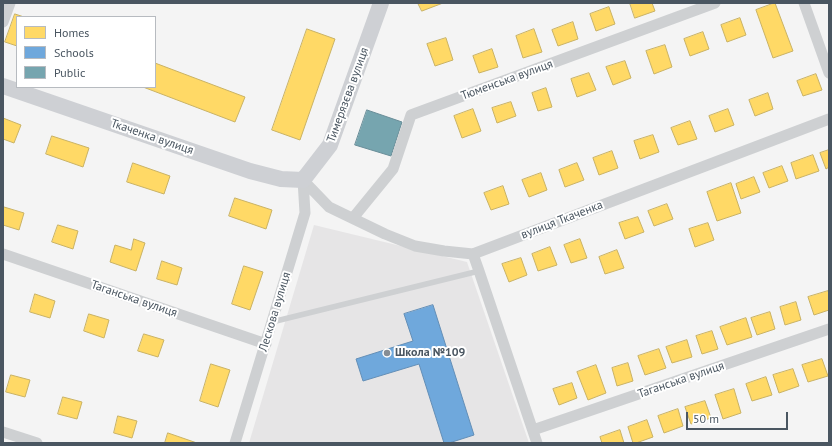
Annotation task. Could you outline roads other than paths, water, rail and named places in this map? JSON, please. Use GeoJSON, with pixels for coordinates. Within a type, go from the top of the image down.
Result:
{"type":"FeatureCollection","features":[{"type":"Feature","properties":{"kind":"street"},"geometry":{"type":"LineString","coordinates":[[3,22],[10,3]]}},
{"type":"Feature","properties":{"kind":"street","name":"Тимерязєва вулиця"},"geometry":{"type":"LineString","coordinates":[[303,180],[330,145],[381,3]]}},
{"type":"Feature","properties":{"kind":"street","name":"Тюменська вулиця"},"geometry":{"type":"LineString","coordinates":[[353,218],[393,169],[411,115],[715,3]]}},
{"type":"Feature","properties":{"kind":"street"},"geometry":{"type":"LineString","coordinates":[[804,3],[829,73]]}},
{"type":"Feature","properties":{"kind":"street","name":"Ткаченка вулиця"},"geometry":{"type":"LineString","coordinates":[[3,86],[250,171],[281,179],[303,180]]}},
{"type":"Feature","properties":{"kind":"street","name":"вулиця Ткаченка"},"geometry":{"type":"LineString","coordinates":[[303,180],[329,207],[385,234],[415,246],[472,254],[829,119]]}},
{"type":"Feature","properties":{"kind":"street","name":"Лескова вулиця"},"geometry":{"type":"LineString","coordinates":[[235,443],[305,213],[303,180]]}},
{"type":"Feature","properties":{"kind":"street","name":"Таганська вулиця"},"geometry":{"type":"LineString","coordinates":[[3,254],[266,344]]}},
{"type":"Feature","properties":{"kind":"street"},"geometry":{"type":"LineString","coordinates":[[472,254],[537,443]]}},
{"type":"Feature","properties":{"kind":"street","name":"Таганська вулиця"},"geometry":{"type":"LineString","coordinates":[[533,430],[829,329]]}},
{"type":"Feature","properties":{"kind":"street"},"geometry":{"type":"LineString","coordinates":[[3,432],[37,443]]}},
{"type":"Feature","properties":{"kind":"lane"},"geometry":{"type":"LineString","coordinates":[[272,322],[479,271]]}},
{"type":"Feature","properties":{"kind":"place","name":"Школа №109"},"geometry":{"type":"Point","coordinates":[387,353]}}]}
